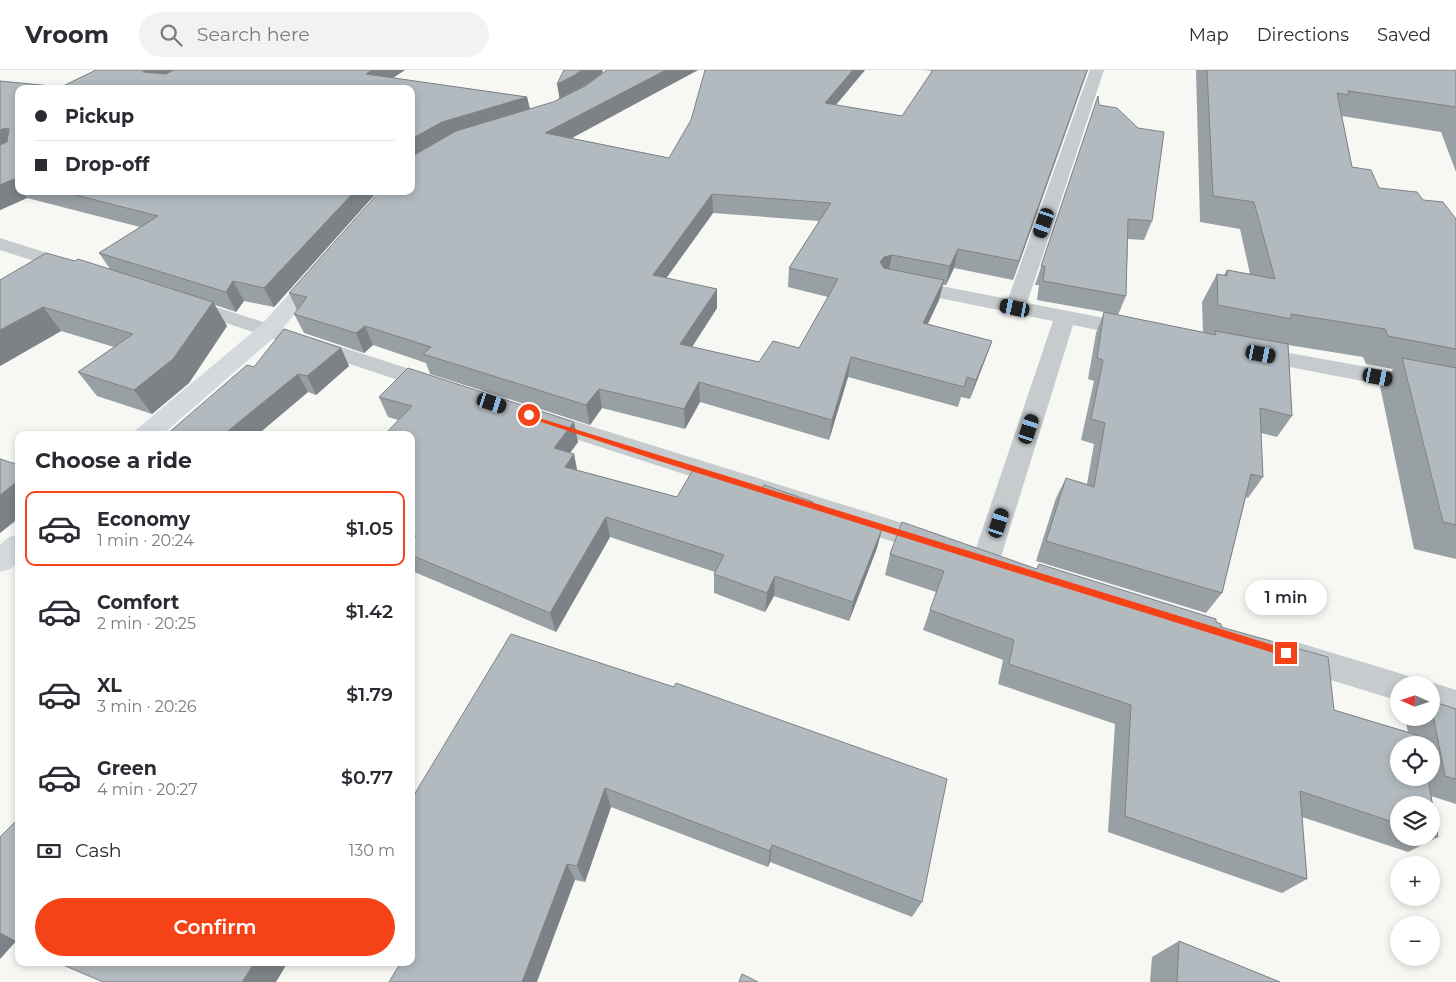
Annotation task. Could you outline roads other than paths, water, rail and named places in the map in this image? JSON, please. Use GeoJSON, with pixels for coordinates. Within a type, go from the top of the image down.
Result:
{"type":"FeatureCollection","features":[{"type":"Feature","properties":{"kind":"street"},"geometry":{"type":"LineString","coordinates":[[1015,308],[1097,70]]}},
{"type":"Feature","properties":{"kind":"street"},"geometry":{"type":"LineString","coordinates":[[0,244],[93,274]]}},
{"type":"Feature","properties":{"kind":"street"},"geometry":{"type":"LineString","coordinates":[[151,431],[269,330],[333,257]]}},
{"type":"Feature","properties":{"kind":"street"},"geometry":{"type":"LineString","coordinates":[[888,282],[1153,334]]}},
{"type":"Feature","properties":{"kind":"street"},"geometry":{"type":"LineString","coordinates":[[167,297],[455,391]]}},
{"type":"Feature","properties":{"kind":"street"},"geometry":{"type":"LineString","coordinates":[[510,409],[659,458],[979,558],[1065,317]]}},
{"type":"Feature","properties":{"kind":"street"},"geometry":{"type":"LineString","coordinates":[[1231,349],[1456,392]]}},
{"type":"Feature","properties":{"kind":"street"},"geometry":{"type":"LineString","coordinates":[[0,561],[15,548]]}},
{"type":"Feature","properties":{"kind":"street"},"geometry":{"type":"LineString","coordinates":[[1268,647],[1390,684]]}},
{"type":"Feature","properties":{"kind":"street"},"geometry":{"type":"LineString","coordinates":[[1440,701],[1456,705]]}}]}
